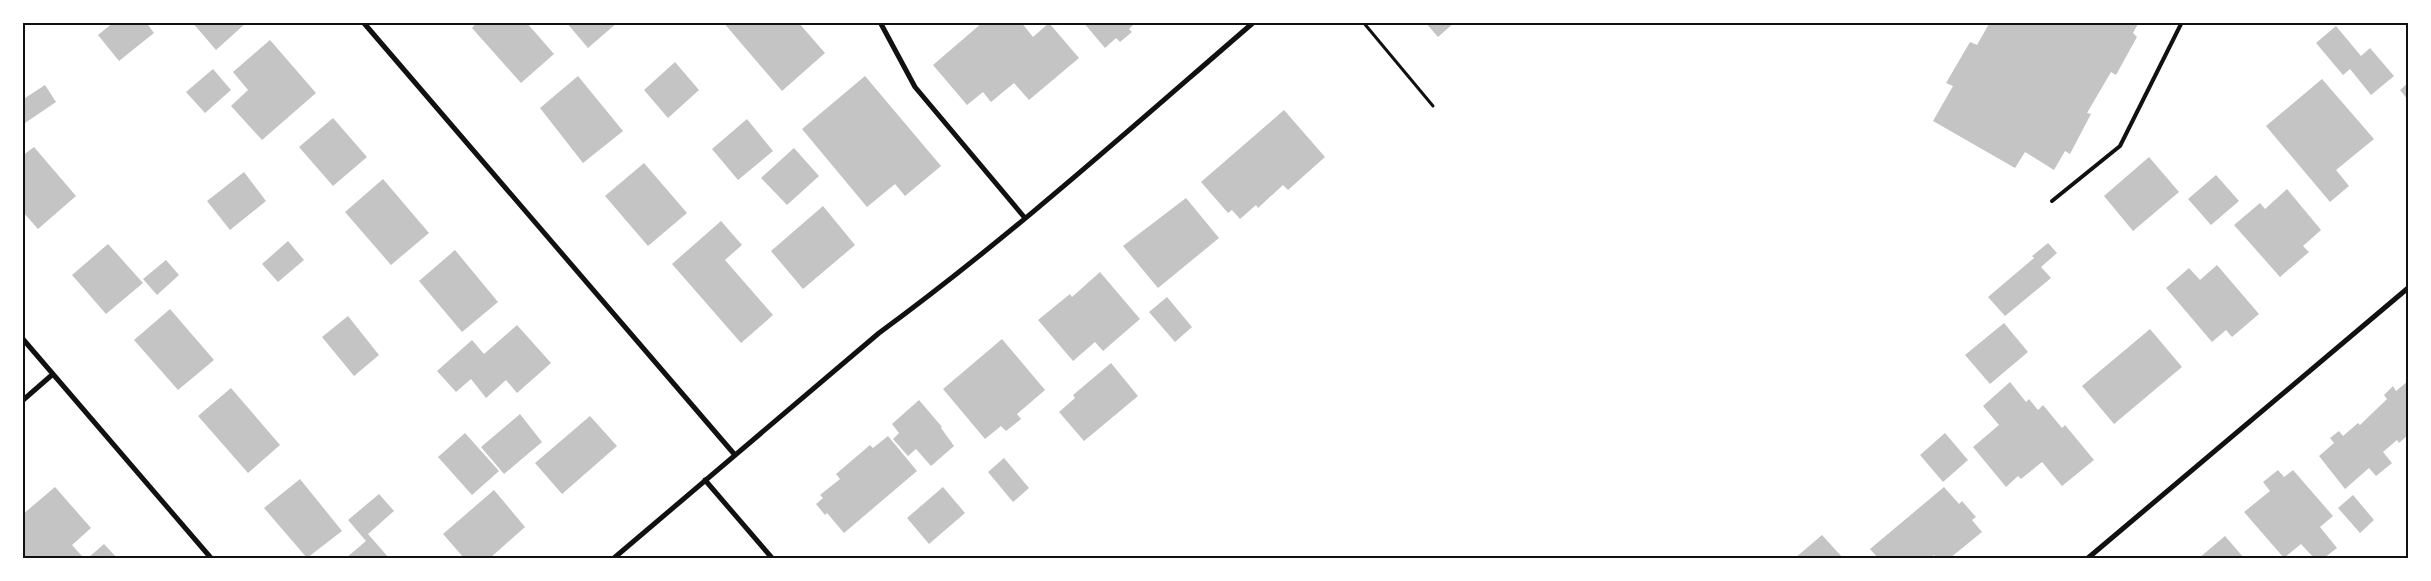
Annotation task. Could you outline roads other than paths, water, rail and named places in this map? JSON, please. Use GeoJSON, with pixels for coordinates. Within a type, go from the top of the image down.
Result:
{"type":"FeatureCollection","features":[{"type":"Feature","properties":{"kind":"street"},"geometry":{"type":"LineString","coordinates":[[363,22],[735,455]]}},
{"type":"Feature","properties":{"kind":"street"},"geometry":{"type":"LineString","coordinates":[[880,22],[915,87],[1025,218]]}},
{"type":"Feature","properties":{"kind":"street"},"geometry":{"type":"LineString","coordinates":[[614,558],[879,333],[1025,218],[1254,22]]}},
{"type":"Feature","properties":{"kind":"street"},"geometry":{"type":"LineString","coordinates":[[2088,558],[2408,288]]}},
{"type":"Feature","properties":{"kind":"street"},"geometry":{"type":"LineString","coordinates":[[22,338],[211,558]]}},
{"type":"Feature","properties":{"kind":"street"},"geometry":{"type":"LineString","coordinates":[[22,401],[53,374]]}},
{"type":"Feature","properties":{"kind":"street"},"geometry":{"type":"LineString","coordinates":[[705,480],[772,558]]}},
{"type":"Feature","properties":{"kind":"lane"},"geometry":{"type":"LineString","coordinates":[[2052,201],[2120,146],[2182,22]]}}]}
